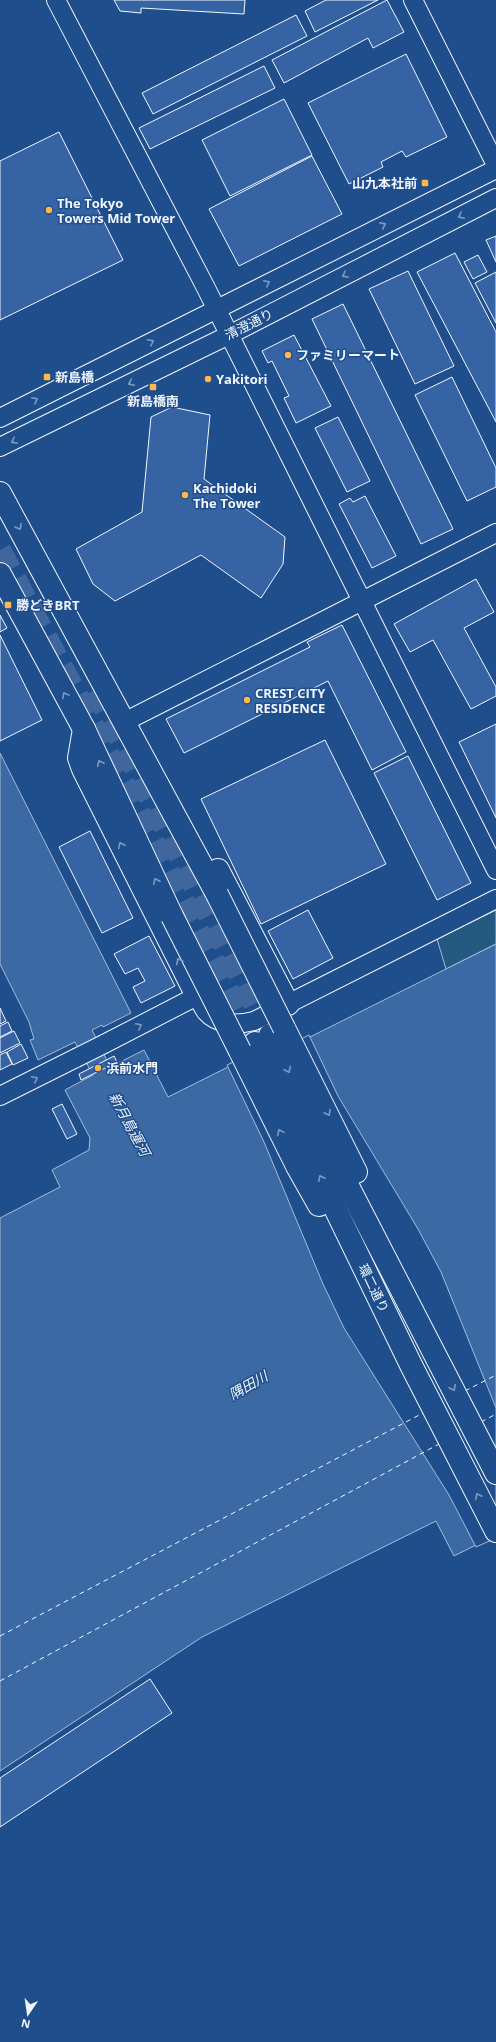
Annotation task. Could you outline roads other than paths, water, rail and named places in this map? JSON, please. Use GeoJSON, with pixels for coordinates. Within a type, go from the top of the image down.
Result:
{"type":"FeatureCollection","features":[{"type":"Feature","properties":{"kind":"main road"},"geometry":{"type":"LineString","coordinates":[[3,503],[73,625],[217,894],[344,1144],[436,1353]]}},
{"type":"Feature","properties":{"kind":"main road"},"geometry":{"type":"LineString","coordinates":[[0,574],[84,729],[172,916],[297,1166],[411,1365]]}},
{"type":"Feature","properties":{"kind":"main road"},"geometry":{"type":"LineString","coordinates":[[73,625],[83,637],[102,666],[130,719],[214,862],[288,1004]]}},
{"type":"Feature","properties":{"kind":"main road"},"geometry":{"type":"LineString","coordinates":[[84,729],[79,758],[83,769],[197,996]]}},
{"type":"Feature","properties":{"kind":"main road","name":"環二通り"},"geometry":{"type":"LineString","coordinates":[[496,1473],[436,1353],[262,1039],[411,1365],[496,1531]]}},
{"type":"Feature","properties":{"kind":"street"},"geometry":{"type":"LineString","coordinates":[[56,0],[216,309],[496,870]]}},
{"type":"Feature","properties":{"kind":"street"},"geometry":{"type":"LineString","coordinates":[[413,0],[496,166]]}},
{"type":"Feature","properties":{"kind":"street"},"geometry":{"type":"LineString","coordinates":[[0,418],[496,169]]}},
{"type":"Feature","properties":{"kind":"street","name":"清澄通り"},"geometry":{"type":"LineString","coordinates":[[0,447],[229,335],[496,198]]}},
{"type":"Feature","properties":{"kind":"street"},"geometry":{"type":"LineString","coordinates":[[130,719],[496,534]]}},
{"type":"Feature","properties":{"kind":"street"},"geometry":{"type":"LineString","coordinates":[[0,1096],[197,996],[207,1013],[216,1019],[230,1024],[242,1024],[254,1021],[496,899]]}},
{"type":"Feature","properties":{"kind":"water"},"geometry":{"type":"Polygon","coordinates":[[[0,753],[131,1013],[103,1027],[102,1025],[92,1030],[110,1067],[144,1050],[168,1097],[248,1057],[266,1059],[496,944],[496,1535],[454,1556],[436,1521],[202,1637],[0,1771],[0,1218],[60,1187],[52,1170],[89,1150],[90,1138],[65,1090],[93,1075],[75,1042],[38,1060],[30,1040],[34,1039],[29,1022],[0,964],[0,753]]]}},
{"type":"Feature","properties":{"kind":"tunnel"},"geometry":{"type":"LineString","coordinates":[[0,550],[129,793],[255,1043]]}},
{"type":"Feature","properties":{"kind":"tunnel"},"geometry":{"type":"LineString","coordinates":[[95,690],[270,1035]]}},
{"type":"Feature","properties":{"kind":"place","name":"山九本社前"},"geometry":{"type":"Point","coordinates":[425,183]}},
{"type":"Feature","properties":{"kind":"place","name":"The Tokyo Towers Mid Tower"},"geometry":{"type":"Point","coordinates":[49,210]}},
{"type":"Feature","properties":{"kind":"place","name":"ファミリーマート"},"geometry":{"type":"Point","coordinates":[288,355]}},
{"type":"Feature","properties":{"kind":"place","name":"新島橋"},"geometry":{"type":"Point","coordinates":[47,377]}},
{"type":"Feature","properties":{"kind":"place","name":"Yakitori"},"geometry":{"type":"Point","coordinates":[208,379]}},
{"type":"Feature","properties":{"kind":"place","name":"新島橋南"},"geometry":{"type":"Point","coordinates":[153,387]}},
{"type":"Feature","properties":{"kind":"place","name":"Kachidoki The Tower"},"geometry":{"type":"Point","coordinates":[185,495]}},
{"type":"Feature","properties":{"kind":"place","name":"勝どきBRT"},"geometry":{"type":"Point","coordinates":[8,605]}},
{"type":"Feature","properties":{"kind":"place","name":"CREST CITY RESIDENCE"},"geometry":{"type":"Point","coordinates":[247,700]}},
{"type":"Feature","properties":{"kind":"place","name":"浜前水門"},"geometry":{"type":"Point","coordinates":[98,1068]}},
{"type":"Feature","properties":{"kind":"water label","name":"新月島運河"},"geometry":{"type":"Point","coordinates":[130,1124]}},
{"type":"Feature","properties":{"kind":"water label","name":"隅田川"},"geometry":{"type":"Point","coordinates":[248,1385]}}]}
